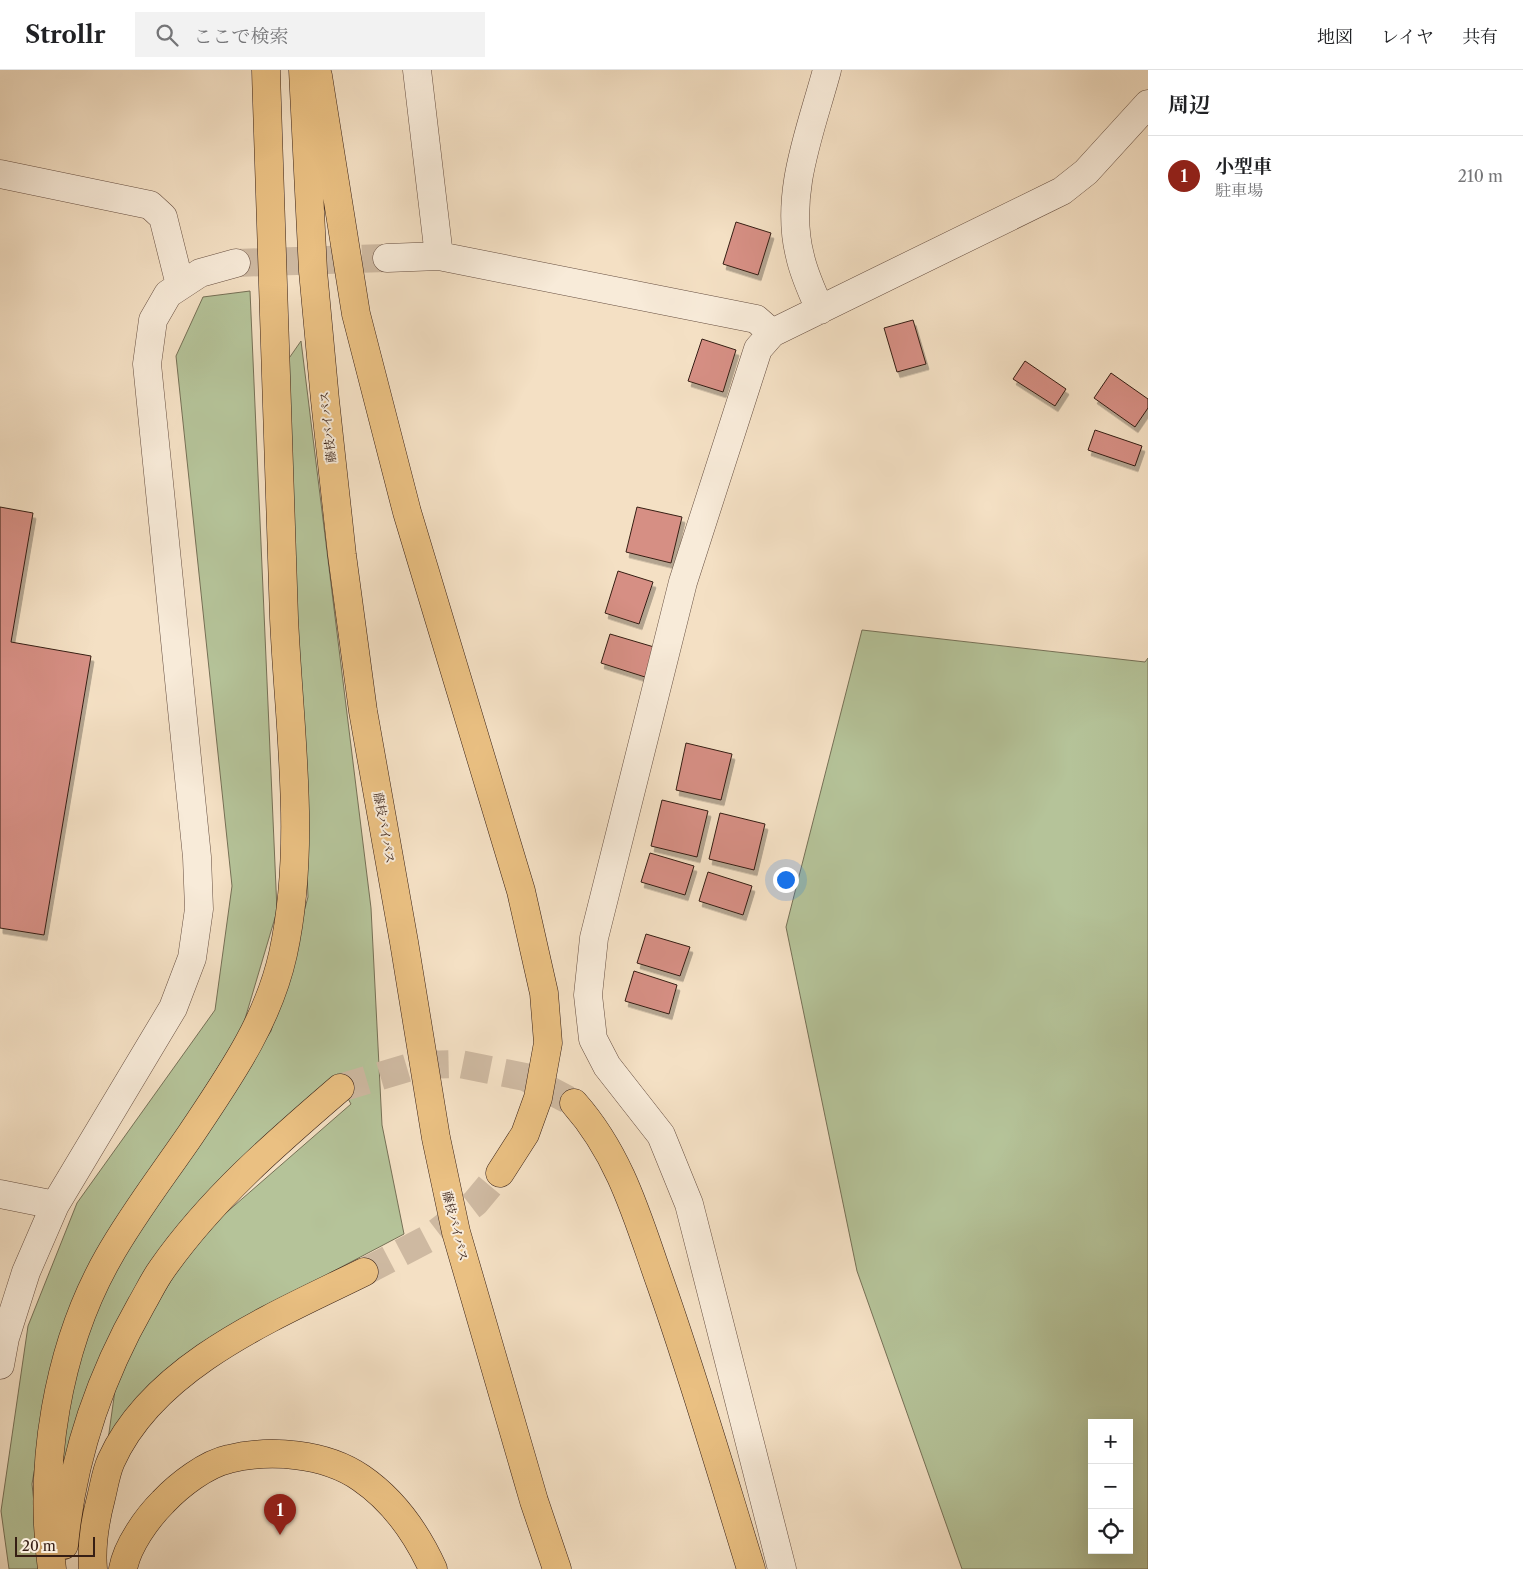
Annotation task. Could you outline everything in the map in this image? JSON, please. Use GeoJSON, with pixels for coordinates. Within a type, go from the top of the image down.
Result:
{"type":"FeatureCollection","features":[{"type":"Feature","properties":{"kind":"highway"},"geometry":{"type":"LineString","coordinates":[[52,1569],[49,1548],[47,1484],[54,1412],[67,1358],[86,1306],[108,1259],[241,1058],[263,1016],[282,957],[294,893],[295,827],[277,457],[266,70]]}},
{"type":"Feature","properties":{"kind":"highway","name":"藤枝バイパス"},"geometry":{"type":"LineString","coordinates":[[303,70],[313,271],[325,400],[342,555],[363,711],[436,1138],[456,1232],[534,1501],[558,1569]]}},
{"type":"Feature","properties":{"kind":"highway"},"geometry":{"type":"LineString","coordinates":[[317,70],[356,314],[407,512],[521,891],[544,993],[548,1043],[538,1098],[525,1134],[500,1173]]}},
{"type":"Feature","properties":{"kind":"highway"},"geometry":{"type":"LineString","coordinates":[[61,1569],[68,1505],[91,1414],[120,1342],[162,1269],[200,1221],[260,1157],[340,1088]]}},
{"type":"Feature","properties":{"kind":"highway"},"geometry":{"type":"LineString","coordinates":[[574,1103],[596,1128],[625,1183],[673,1317],[751,1569]]}},
{"type":"Feature","properties":{"kind":"highway"},"geometry":{"type":"LineString","coordinates":[[93,1569],[96,1519],[111,1462],[140,1414],[188,1369],[270,1319],[364,1272]]}},
{"type":"Feature","properties":{"kind":"highway"},"geometry":{"type":"LineString","coordinates":[[123,1569],[146,1519],[182,1482],[228,1459],[280,1453],[326,1462],[360,1477],[391,1504],[423,1547],[433,1569]]}},
{"type":"Feature","properties":{"kind":"street"},"geometry":{"type":"LineString","coordinates":[[417,70],[438,256]]}},
{"type":"Feature","properties":{"kind":"street"},"geometry":{"type":"LineString","coordinates":[[820,310],[800,257],[794,220],[797,181],[828,70]]}},
{"type":"Feature","properties":{"kind":"street"},"geometry":{"type":"LineString","coordinates":[[782,1569],[689,1204],[661,1135],[607,1066],[593,1039],[588,995],[594,938],[683,582],[758,349],[772,333],[1062,190],[1086,172],[1148,104]]}},
{"type":"Feature","properties":{"kind":"street"},"geometry":{"type":"LineString","coordinates":[[0,174],[150,205],[163,217],[180,285]]}},
{"type":"Feature","properties":{"kind":"street"},"geometry":{"type":"LineString","coordinates":[[387,258],[438,256],[756,318],[772,333]]}},
{"type":"Feature","properties":{"kind":"street"},"geometry":{"type":"LineString","coordinates":[[0,1365],[5,1338],[26,1272],[55,1205],[174,1008],[192,958],[199,909],[198,857],[147,364],[153,320],[168,294],[200,273],[236,263]]}},
{"type":"Feature","properties":{"kind":"street"},"geometry":{"type":"LineString","coordinates":[[0,1194],[55,1205]]}},
{"type":"Feature","properties":{"kind":"green space"},"geometry":{"type":"Polygon","coordinates":[[[250,291],[277,911],[242,1029],[105,1247],[54,1357],[32,1484],[41,1569],[9,1569],[1,1511],[28,1326],[77,1203],[215,1010],[232,886],[176,356],[203,297],[250,291]]]}},
{"type":"Feature","properties":{"kind":"green space"},"geometry":{"type":"Polygon","coordinates":[[[301,341],[371,908],[382,1125],[404,1234],[239,1321],[140,1394],[107,1447],[118,1369],[196,1239],[351,1104],[336,1077],[225,1175],[137,1290],[85,1409],[63,1473],[59,1443],[92,1313],[151,1210],[271,1031],[308,897],[285,364],[301,341]]]}},
{"type":"Feature","properties":{"kind":"green space"},"geometry":{"type":"Polygon","coordinates":[[[862,630],[1145,662],[1148,658],[1148,1569],[962,1569],[857,1271],[786,927],[862,630]]]}},
{"type":"Feature","properties":{"kind":"building"},"geometry":{"type":"Polygon","coordinates":[[[736,222],[771,233],[758,275],[723,264],[736,222]]]}},
{"type":"Feature","properties":{"kind":"building"},"geometry":{"type":"Polygon","coordinates":[[[913,320],[926,364],[897,372],[884,328],[913,320]]]}},
{"type":"Feature","properties":{"kind":"building"},"geometry":{"type":"Polygon","coordinates":[[[702,339],[736,350],[723,392],[688,381],[702,339]]]}},
{"type":"Feature","properties":{"kind":"building"},"geometry":{"type":"Polygon","coordinates":[[[1025,361],[1066,389],[1055,406],[1013,379],[1025,361]]]}},
{"type":"Feature","properties":{"kind":"building"},"geometry":{"type":"Polygon","coordinates":[[[1111,373],[1148,399],[1148,408],[1135,427],[1094,398],[1111,373]]]}},
{"type":"Feature","properties":{"kind":"building"},"geometry":{"type":"Polygon","coordinates":[[[1095,430],[1142,446],[1135,466],[1088,450],[1095,430]]]}},
{"type":"Feature","properties":{"kind":"building"},"geometry":{"type":"Polygon","coordinates":[[[0,507],[33,513],[11,642],[91,656],[44,935],[0,928],[0,507]]]}},
{"type":"Feature","properties":{"kind":"building"},"geometry":{"type":"Polygon","coordinates":[[[637,507],[682,517],[671,563],[626,552],[637,507]]]}},
{"type":"Feature","properties":{"kind":"building"},"geometry":{"type":"Polygon","coordinates":[[[618,571],[653,582],[639,624],[605,613],[618,571]]]}},
{"type":"Feature","properties":{"kind":"building"},"geometry":{"type":"Polygon","coordinates":[[[610,634],[654,647],[645,677],[601,663],[610,634]]]}},
{"type":"Feature","properties":{"kind":"building"},"geometry":{"type":"Polygon","coordinates":[[[686,743],[732,754],[721,800],[676,790],[686,743]]]}},
{"type":"Feature","properties":{"kind":"building"},"geometry":{"type":"Polygon","coordinates":[[[662,800],[708,811],[697,857],[651,846],[662,800]]]}},
{"type":"Feature","properties":{"kind":"building"},"geometry":{"type":"Polygon","coordinates":[[[720,813],[765,824],[754,870],[709,859],[720,813]]]}},
{"type":"Feature","properties":{"kind":"building"},"geometry":{"type":"Polygon","coordinates":[[[650,853],[694,866],[685,895],[641,882],[650,853]]]}},
{"type":"Feature","properties":{"kind":"building"},"geometry":{"type":"Polygon","coordinates":[[[708,872],[752,886],[743,915],[699,901],[708,872]]]}},
{"type":"Feature","properties":{"kind":"building"},"geometry":{"type":"Polygon","coordinates":[[[646,934],[690,947],[680,976],[637,963],[646,934]]]}},
{"type":"Feature","properties":{"kind":"building"},"geometry":{"type":"Polygon","coordinates":[[[634,971],[677,985],[669,1014],[625,1001],[634,971]]]}},
{"type":"Feature","properties":{"kind":"tunnel"},"geometry":{"type":"LineString","coordinates":[[236,263],[387,258]]}},
{"type":"Feature","properties":{"kind":"tunnel"},"geometry":{"type":"LineString","coordinates":[[340,1088],[417,1065],[460,1064],[525,1077],[574,1103]]}},
{"type":"Feature","properties":{"kind":"tunnel"},"geometry":{"type":"LineString","coordinates":[[364,1272],[431,1237],[475,1203],[500,1173]]}},
{"type":"Feature","properties":{"kind":"place","name":"小型車"},"geometry":{"type":"Point","coordinates":[280,1535]}}]}
